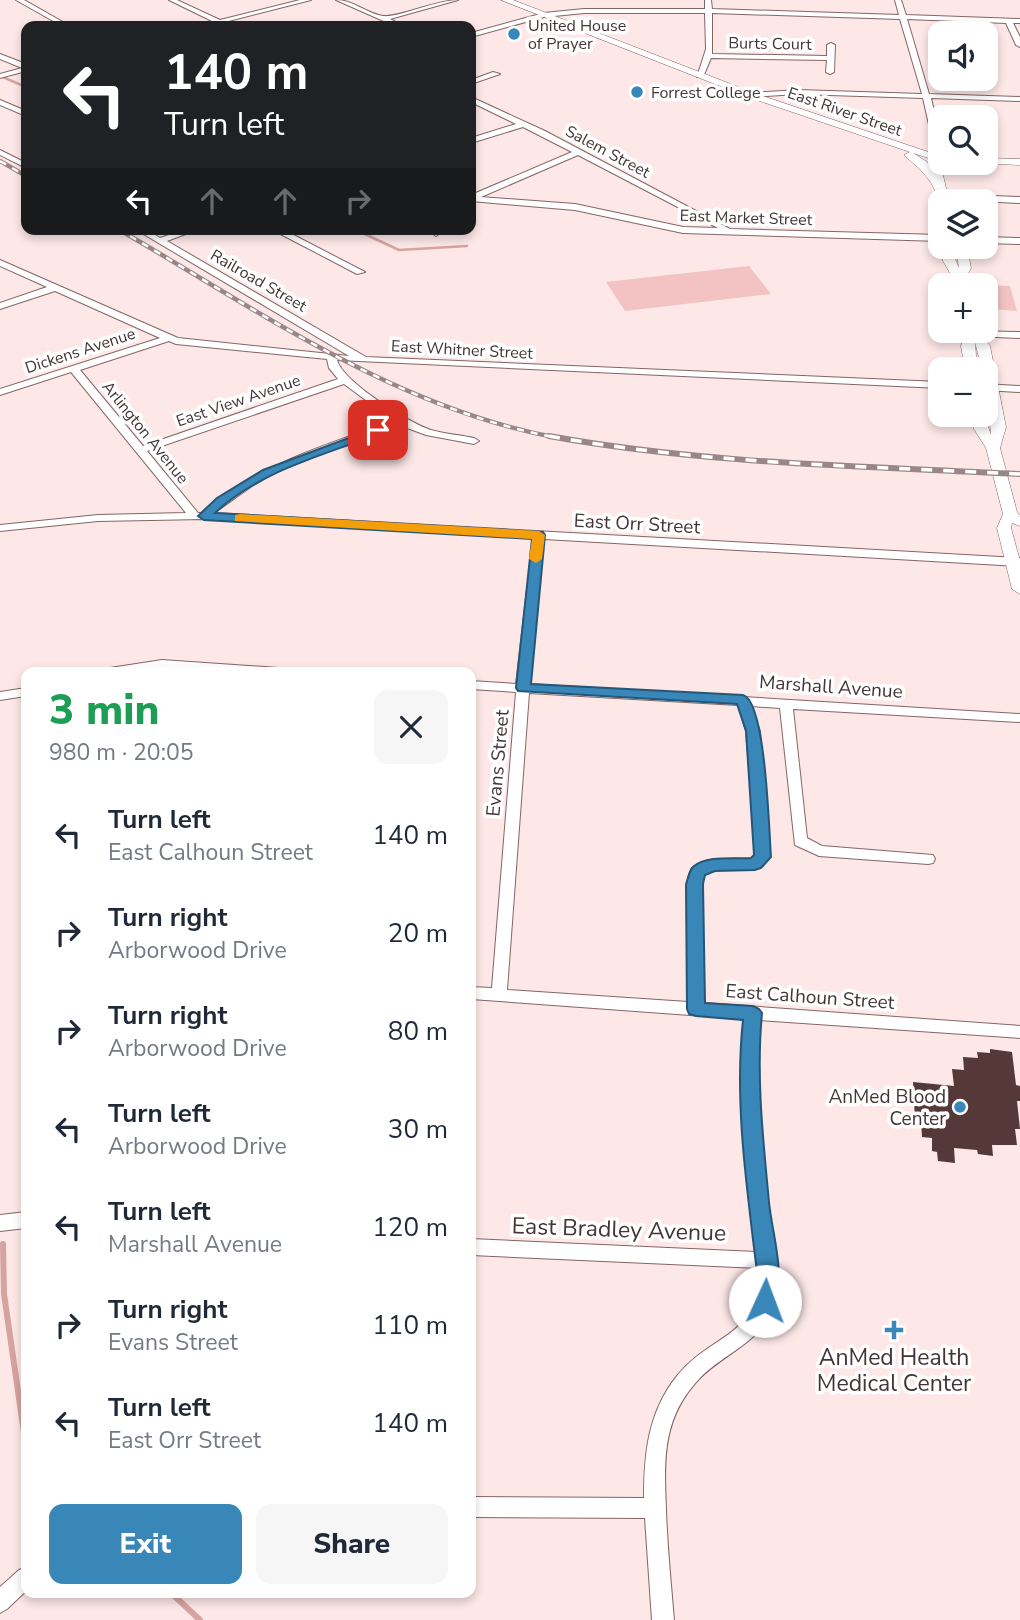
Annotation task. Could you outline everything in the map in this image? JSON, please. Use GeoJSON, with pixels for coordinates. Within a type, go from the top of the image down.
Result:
{"type":"FeatureCollection","features":[{"type":"Feature","properties":{"kind":"main road","name":"East River Street"},"geometry":{"type":"LineString","coordinates":[[505,0],[751,94],[928,156]]}},
{"type":"Feature","properties":{"kind":"main road"},"geometry":{"type":"LineString","coordinates":[[881,140],[923,164],[939,184]]}},
{"type":"Feature","properties":{"kind":"main road"},"geometry":{"type":"LineString","coordinates":[[998,161],[1020,162]]}},
{"type":"Feature","properties":{"kind":"main road"},"geometry":{"type":"LineString","coordinates":[[939,175],[940,189]]}},
{"type":"Feature","properties":{"kind":"main road"},"geometry":{"type":"LineString","coordinates":[[993,448],[999,436],[998,423]]}},
{"type":"Feature","properties":{"kind":"main road"},"geometry":{"type":"LineString","coordinates":[[981,427],[993,448],[1017,517],[1004,521],[1004,528],[1016,562],[1020,589]]}},
{"type":"Feature","properties":{"kind":"street"},"geometry":{"type":"LineString","coordinates":[[19,0],[58,21]]}},
{"type":"Feature","properties":{"kind":"street"},"geometry":{"type":"LineString","coordinates":[[172,0],[217,21]]}},
{"type":"Feature","properties":{"kind":"street"},"geometry":{"type":"LineString","coordinates":[[223,21],[308,0]]}},
{"type":"Feature","properties":{"kind":"street"},"geometry":{"type":"LineString","coordinates":[[339,0],[388,21]]}},
{"type":"Feature","properties":{"kind":"street"},"geometry":{"type":"LineString","coordinates":[[383,19],[455,0]]}},
{"type":"Feature","properties":{"kind":"street"},"geometry":{"type":"LineString","coordinates":[[700,75],[708,56],[708,0]]}},
{"type":"Feature","properties":{"kind":"street"},"geometry":{"type":"LineString","coordinates":[[898,0],[928,105]]}},
{"type":"Feature","properties":{"kind":"street"},"geometry":{"type":"LineString","coordinates":[[476,34],[544,15],[584,10],[708,11],[1020,21]]}},
{"type":"Feature","properties":{"kind":"street"},"geometry":{"type":"LineString","coordinates":[[1009,21],[1020,45]]}},
{"type":"Feature","properties":{"kind":"street","name":"Burts Court"},"geometry":{"type":"LineString","coordinates":[[830,72],[831,45]]}},
{"type":"Feature","properties":{"kind":"street"},"geometry":{"type":"LineString","coordinates":[[0,56],[21,66]]}},
{"type":"Feature","properties":{"kind":"street","name":"Burts Court"},"geometry":{"type":"LineString","coordinates":[[708,56],[831,58]]}},
{"type":"Feature","properties":{"kind":"street"},"geometry":{"type":"LineString","coordinates":[[1,75],[21,69]]}},
{"type":"Feature","properties":{"kind":"street"},"geometry":{"type":"LineString","coordinates":[[476,80],[496,74]]}},
{"type":"Feature","properties":{"kind":"street"},"geometry":{"type":"LineString","coordinates":[[751,94],[779,92],[1020,99]]}},
{"type":"Feature","properties":{"kind":"street"},"geometry":{"type":"LineString","coordinates":[[0,102],[21,112]]}},
{"type":"Feature","properties":{"kind":"street","name":"Salem Street"},"geometry":{"type":"LineString","coordinates":[[476,102],[578,152],[730,232]]}},
{"type":"Feature","properties":{"kind":"street"},"geometry":{"type":"LineString","coordinates":[[476,139],[523,124]]}},
{"type":"Feature","properties":{"kind":"street"},"geometry":{"type":"LineString","coordinates":[[0,152],[21,162]]}},
{"type":"Feature","properties":{"kind":"street"},"geometry":{"type":"LineString","coordinates":[[476,197],[578,152]]}},
{"type":"Feature","properties":{"kind":"street"},"geometry":{"type":"LineString","coordinates":[[8,165],[21,163]]}},
{"type":"Feature","properties":{"kind":"street","name":"East Market Street"},"geometry":{"type":"LineString","coordinates":[[476,199],[561,205],[670,228],[928,238]]}},
{"type":"Feature","properties":{"kind":"street"},"geometry":{"type":"LineString","coordinates":[[476,209],[487,200]]}},
{"type":"Feature","properties":{"kind":"street"},"geometry":{"type":"LineString","coordinates":[[998,200],[1020,200]]}},
{"type":"Feature","properties":{"kind":"street","name":"Railroad Street"},"geometry":{"type":"LineString","coordinates":[[149,235],[363,359]]}},
{"type":"Feature","properties":{"kind":"street"},"geometry":{"type":"LineString","coordinates":[[159,241],[177,235]]}},
{"type":"Feature","properties":{"kind":"street"},"geometry":{"type":"LineString","coordinates":[[287,235],[360,272]]}},
{"type":"Feature","properties":{"kind":"street"},"geometry":{"type":"LineString","coordinates":[[998,240],[1020,241]]}},
{"type":"Feature","properties":{"kind":"street","name":"East Whitner Street"},"geometry":{"type":"LineString","coordinates":[[0,264],[169,338],[267,352],[363,359],[928,384]]}},
{"type":"Feature","properties":{"kind":"street"},"geometry":{"type":"LineString","coordinates":[[0,306],[54,288]]}},
{"type":"Feature","properties":{"kind":"street"},"geometry":{"type":"LineString","coordinates":[[998,334],[1020,335]]}},
{"type":"Feature","properties":{"kind":"street","name":"Dickens Avenue"},"geometry":{"type":"LineString","coordinates":[[0,392],[169,338]]}},
{"type":"Feature","properties":{"kind":"street"},"geometry":{"type":"LineString","coordinates":[[331,357],[334,368],[345,380],[402,422],[430,433],[474,441]]}},
{"type":"Feature","properties":{"kind":"street","name":"Arlington Avenue"},"geometry":{"type":"LineString","coordinates":[[73,368],[200,516]]}},
{"type":"Feature","properties":{"kind":"street","name":"East View Avenue"},"geometry":{"type":"LineString","coordinates":[[141,450],[345,380]]}},
{"type":"Feature","properties":{"kind":"street"},"geometry":{"type":"LineString","coordinates":[[998,388],[1020,389]]}},
{"type":"Feature","properties":{"kind":"street"},"geometry":{"type":"LineString","coordinates":[[200,516],[221,500],[267,473],[305,456],[402,422]]}},
{"type":"Feature","properties":{"kind":"street","name":"East Orr Street"},"geometry":{"type":"LineString","coordinates":[[0,528],[98,518],[200,516],[1016,562]]}},
{"type":"Feature","properties":{"kind":"street","name":"Evans Street"},"geometry":{"type":"LineString","coordinates":[[499,995],[509,875],[513,780],[539,535]]}},
{"type":"Feature","properties":{"kind":"street"},"geometry":{"type":"LineString","coordinates":[[142,667],[162,664],[173,667]]}},
{"type":"Feature","properties":{"kind":"street","name":"Marshall Avenue"},"geometry":{"type":"LineString","coordinates":[[476,685],[1020,718]]}},
{"type":"Feature","properties":{"kind":"street"},"geometry":{"type":"LineString","coordinates":[[0,696],[21,693]]}},
{"type":"Feature","properties":{"kind":"street"},"geometry":{"type":"LineString","coordinates":[[696,1009],[694,884],[698,871],[713,865],[755,864],[762,857],[753,731],[743,700]]}},
{"type":"Feature","properties":{"kind":"street"},"geometry":{"type":"LineString","coordinates":[[786,703],[800,841],[819,851],[928,859]]}},
{"type":"Feature","properties":{"kind":"street","name":"East Calhoun Street"},"geometry":{"type":"LineString","coordinates":[[476,993],[1020,1032]]}},
{"type":"Feature","properties":{"kind":"street"},"geometry":{"type":"LineString","coordinates":[[663,1620],[654,1476],[659,1427],[684,1382],[716,1354],[744,1336],[760,1320],[769,1284],[748,1059],[753,1013]]}},
{"type":"Feature","properties":{"kind":"street"},"geometry":{"type":"LineString","coordinates":[[0,1223],[21,1221]]}},
{"type":"Feature","properties":{"kind":"street","name":"East Bradley Avenue"},"geometry":{"type":"LineString","coordinates":[[476,1247],[766,1260]]}},
{"type":"Feature","properties":{"kind":"street"},"geometry":{"type":"LineString","coordinates":[[476,1507],[656,1507]]}},
{"type":"Feature","properties":{"kind":"street"},"geometry":{"type":"LineString","coordinates":[[0,1602],[21,1582]]}},
{"type":"Feature","properties":{"kind":"shaded area"},"geometry":{"type":"Polygon","coordinates":[[[749,266],[771,294],[625,311],[606,282],[749,266]]]}},
{"type":"Feature","properties":{"kind":"shaded area"},"geometry":{"type":"Polygon","coordinates":[[[998,286],[1010,286],[1017,311],[998,310],[998,286]]]}},
{"type":"Feature","properties":{"kind":"building","name":"AnMed Blood Center"},"geometry":{"type":"Polygon","coordinates":[[[990,1049],[1012,1052],[1016,1085],[1020,1086],[1020,1101],[1017,1101],[1020,1129],[1015,1129],[1017,1145],[992,1145],[993,1156],[978,1154],[977,1150],[954,1148],[955,1163],[938,1161],[937,1152],[932,1151],[932,1138],[922,1137],[921,1121],[915,1120],[913,1082],[954,1086],[952,1069],[964,1070],[963,1057],[978,1058],[977,1052],[990,1053],[990,1049]]]}},
{"type":"Feature","properties":{"kind":"waterway"},"geometry":{"type":"LineString","coordinates":[[0,76],[21,85]]}},
{"type":"Feature","properties":{"kind":"waterway"},"geometry":{"type":"LineString","coordinates":[[367,235],[399,250],[467,246]]}},
{"type":"Feature","properties":{"kind":"waterway"},"geometry":{"type":"LineString","coordinates":[[3,1244],[4,1294],[21,1412]]}},
{"type":"Feature","properties":{"kind":"waterway"},"geometry":{"type":"LineString","coordinates":[[176,1598],[200,1620]]}},
{"type":"Feature","properties":{"kind":"railway"},"geometry":{"type":"LineString","coordinates":[[0,161],[21,173]]}},
{"type":"Feature","properties":{"kind":"railway"},"geometry":{"type":"LineString","coordinates":[[128,235],[276,323],[385,380],[441,404],[499,424],[553,437]]}},
{"type":"Feature","properties":{"kind":"railway"},"geometry":{"type":"LineString","coordinates":[[549,436],[553,437]]}},
{"type":"Feature","properties":{"kind":"railway"},"geometry":{"type":"LineString","coordinates":[[553,437],[666,453],[725,458],[1020,474]]}},
{"type":"Feature","properties":{"kind":"railway"},"geometry":{"type":"LineString","coordinates":[[553,437],[559,438]]}},
{"type":"Feature","properties":{"kind":"slow traffic"},"geometry":{"type":"LineString","coordinates":[[240,518],[539,535],[536,559]]}},
{"type":"Feature","properties":{"kind":"place","name":"United House of Prayer"},"geometry":{"type":"Point","coordinates":[514,34]}},
{"type":"Feature","properties":{"kind":"place","name":"Forrest College"},"geometry":{"type":"Point","coordinates":[637,92]}},
{"type":"Feature","properties":{"kind":"place","name":"AnMed Blood Center"},"geometry":{"type":"Point","coordinates":[960,1107]}},
{"type":"Feature","properties":{"kind":"place","name":"AnMed Health Medical Center"},"geometry":{"type":"Point","coordinates":[894,1330]}},
{"type":"Feature","properties":{"kind":"route"},"geometry":{"type":"LineString","coordinates":[[378,430],[305,456],[267,473],[221,500],[204,516],[539,535],[523,688],[743,700],[753,731],[762,857],[755,864],[713,865],[698,871],[694,884],[696,1009],[753,1013],[748,1059],[759,1202],[769,1284],[765,1301]]}}]}
